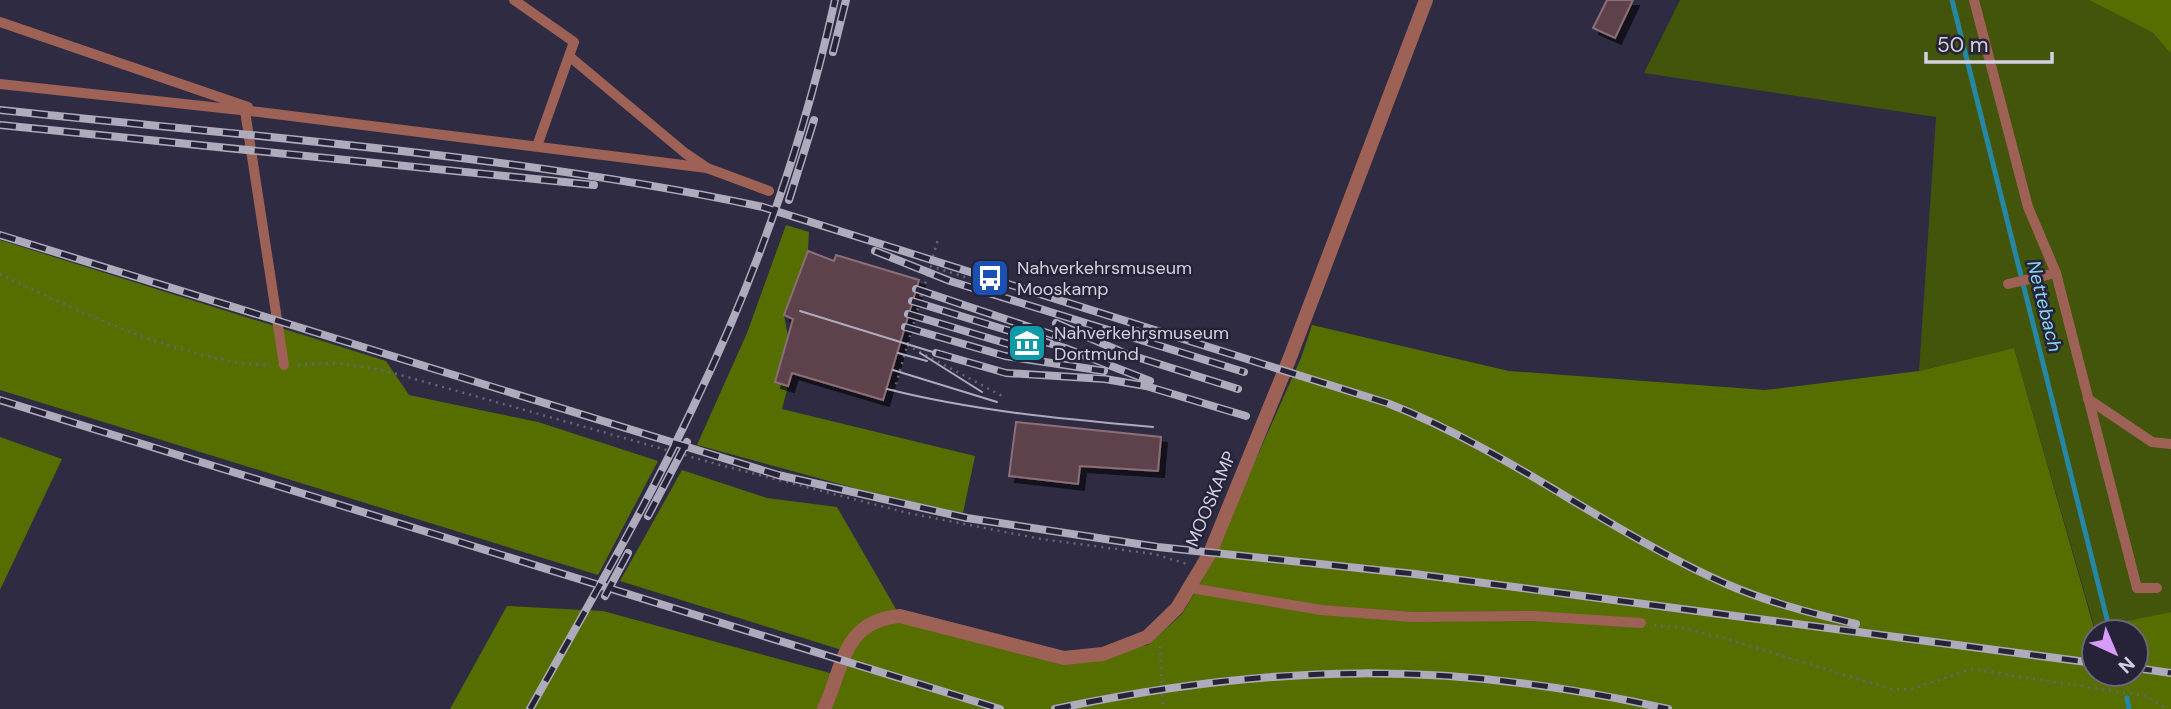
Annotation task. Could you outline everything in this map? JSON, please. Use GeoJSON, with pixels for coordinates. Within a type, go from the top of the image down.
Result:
{"type":"FeatureCollection","features":[{"type":"Feature","properties":{"kind":"street","name":"MOOSKAMP"},"geometry":{"type":"LineString","coordinates":[[824,709],[837,681],[846,651],[863,626],[877,619],[900,616],[1064,658],[1103,654],[1147,637],[1177,608],[1201,569],[1289,360],[1426,0]]}},
{"type":"Feature","properties":{"kind":"lane"},"geometry":{"type":"LineString","coordinates":[[514,0],[574,42],[537,146]]}},
{"type":"Feature","properties":{"kind":"lane"},"geometry":{"type":"LineString","coordinates":[[1974,0],[2028,207],[2056,273],[2137,589],[2157,587]]}},
{"type":"Feature","properties":{"kind":"lane"},"geometry":{"type":"LineString","coordinates":[[0,22],[219,95],[259,112]]}},
{"type":"Feature","properties":{"kind":"lane"},"geometry":{"type":"LineString","coordinates":[[569,56],[685,153],[707,167],[769,191]]}},
{"type":"Feature","properties":{"kind":"lane"},"geometry":{"type":"LineString","coordinates":[[0,84],[259,112],[707,167]]}},
{"type":"Feature","properties":{"kind":"lane"},"geometry":{"type":"LineString","coordinates":[[245,111],[284,365]]}},
{"type":"Feature","properties":{"kind":"lane"},"geometry":{"type":"LineString","coordinates":[[2008,284],[2056,273]]}},
{"type":"Feature","properties":{"kind":"lane"},"geometry":{"type":"LineString","coordinates":[[2088,399],[2152,442],[2171,444]]}},
{"type":"Feature","properties":{"kind":"lane"},"geometry":{"type":"LineString","coordinates":[[1191,588],[1321,610],[1412,617],[1534,616],[1641,623]]}},
{"type":"Feature","properties":{"kind":"path"},"geometry":{"type":"LineString","coordinates":[[894,391],[938,239]]}},
{"type":"Feature","properties":{"kind":"path"},"geometry":{"type":"LineString","coordinates":[[930,266],[965,277]]}},
{"type":"Feature","properties":{"kind":"path"},"geometry":{"type":"LineString","coordinates":[[0,274],[134,332],[216,359],[284,365],[338,363],[386,370],[720,465],[908,513],[1041,538],[1154,554],[1201,569]]}},
{"type":"Feature","properties":{"kind":"path"},"geometry":{"type":"LineString","coordinates":[[916,289],[921,296]]}},
{"type":"Feature","properties":{"kind":"path"},"geometry":{"type":"LineString","coordinates":[[907,345],[1004,397]]}},
{"type":"Feature","properties":{"kind":"path"},"geometry":{"type":"LineString","coordinates":[[1641,623],[1684,628],[1727,639],[1892,690],[1912,689],[1971,669],[2146,696],[2167,709]]}},
{"type":"Feature","properties":{"kind":"path"},"geometry":{"type":"LineString","coordinates":[[1159,625],[1163,709]]}},
{"type":"Feature","properties":{"kind":"green space"},"geometry":{"type":"Polygon","coordinates":[[[1680,0],[2089,0],[2153,33],[2171,54],[2171,612],[2144,618],[2092,618],[2014,348],[1919,371],[1936,117],[1644,73],[1680,0]]]}},
{"type":"Feature","properties":{"kind":"green space"},"geometry":{"type":"Polygon","coordinates":[[[2089,0],[2171,0],[2171,54],[2153,33],[2089,0]]]}},
{"type":"Feature","properties":{"kind":"green space"},"geometry":{"type":"Polygon","coordinates":[[[786,225],[809,232],[808,251],[784,315],[788,336],[775,382],[788,386],[782,409],[975,456],[963,513],[858,489],[697,445],[747,333],[786,225]]]}},
{"type":"Feature","properties":{"kind":"green space"},"geometry":{"type":"Polygon","coordinates":[[[0,240],[386,361],[409,395],[538,422],[658,461],[598,575],[0,390],[0,240]]]}},
{"type":"Feature","properties":{"kind":"green space"},"geometry":{"type":"Polygon","coordinates":[[[1312,325],[1509,371],[1765,390],[1919,371],[2014,348],[2091,618],[2080,618],[2080,688],[2150,688],[2150,618],[2142,618],[2171,612],[2171,709],[450,709],[507,606],[603,611],[830,673],[845,651],[620,581],[682,470],[767,498],[837,507],[900,616],[1020,649],[1103,654],[1148,645],[1182,614],[1202,580],[1301,358],[1312,325]]]}},
{"type":"Feature","properties":{"kind":"green space"},"geometry":{"type":"Polygon","coordinates":[[[0,437],[62,459],[0,590],[0,437]]]}},
{"type":"Feature","properties":{"kind":"building"},"geometry":{"type":"Polygon","coordinates":[[[1607,0],[1633,0],[1615,38],[1593,28],[1607,0]]]}},
{"type":"Feature","properties":{"kind":"building"},"geometry":{"type":"Polygon","coordinates":[[[808,251],[834,261],[836,255],[919,280],[883,400],[792,373],[788,386],[775,382],[793,319],[784,315],[808,251]]]}},
{"type":"Feature","properties":{"kind":"building"},"geometry":{"type":"Polygon","coordinates":[[[1016,422],[1161,437],[1158,471],[1080,466],[1078,484],[1009,476],[1016,422]]]}},
{"type":"Feature","properties":{"kind":"waterway","name":"Nettebach"},"geometry":{"type":"LineString","coordinates":[[1952,0],[2107,618]]}},
{"type":"Feature","properties":{"kind":"waterway","name":"Nettebach"},"geometry":{"type":"LineString","coordinates":[[2127,698],[2129,709]]}},
{"type":"Feature","properties":{"kind":"tram line"},"geometry":{"type":"LineString","coordinates":[[800,311],[936,353]]}},
{"type":"Feature","properties":{"kind":"tram line"},"geometry":{"type":"LineString","coordinates":[[898,353],[927,361]]}},
{"type":"Feature","properties":{"kind":"tram line"},"geometry":{"type":"LineString","coordinates":[[920,353],[982,392]]}},
{"type":"Feature","properties":{"kind":"tram line"},"geometry":{"type":"LineString","coordinates":[[893,370],[997,402]]}},
{"type":"Feature","properties":{"kind":"tram line"},"geometry":{"type":"LineString","coordinates":[[887,389],[986,409],[1153,427]]}},
{"type":"Feature","properties":{"kind":"railway"},"geometry":{"type":"LineString","coordinates":[[530,709],[656,482],[717,357],[758,258],[793,156],[835,0]]}},
{"type":"Feature","properties":{"kind":"railway"},"geometry":{"type":"LineString","coordinates":[[833,52],[846,0]]}},
{"type":"Feature","properties":{"kind":"railway"},"geometry":{"type":"LineString","coordinates":[[0,110],[478,160],[574,173],[763,207],[1387,403],[1473,443],[1639,539],[1724,583],[1773,601],[1856,624]]}},
{"type":"Feature","properties":{"kind":"railway"},"geometry":{"type":"LineString","coordinates":[[789,200],[814,120]]}},
{"type":"Feature","properties":{"kind":"railway"},"geometry":{"type":"LineString","coordinates":[[0,125],[594,185]]}},
{"type":"Feature","properties":{"kind":"railway"},"geometry":{"type":"LineString","coordinates":[[0,235],[778,475],[967,518],[1158,547],[1415,574],[2080,661]]}},
{"type":"Feature","properties":{"kind":"railway"},"geometry":{"type":"LineString","coordinates":[[875,251],[950,281],[1244,372]]}},
{"type":"Feature","properties":{"kind":"railway"},"geometry":{"type":"LineString","coordinates":[[916,289],[1059,337]]}},
{"type":"Feature","properties":{"kind":"railway"},"geometry":{"type":"LineString","coordinates":[[912,301],[1065,348],[1150,381]]}},
{"type":"Feature","properties":{"kind":"railway"},"geometry":{"type":"LineString","coordinates":[[908,314],[1035,352]]}},
{"type":"Feature","properties":{"kind":"railway"},"geometry":{"type":"LineString","coordinates":[[1056,323],[1124,353],[1238,389]]}},
{"type":"Feature","properties":{"kind":"railway"},"geometry":{"type":"LineString","coordinates":[[905,327],[1005,356],[1104,371]]}},
{"type":"Feature","properties":{"kind":"railway"},"geometry":{"type":"LineString","coordinates":[[936,353],[1006,373],[1105,379],[1146,386],[1246,416]]}},
{"type":"Feature","properties":{"kind":"railway"},"geometry":{"type":"LineString","coordinates":[[0,400],[1000,709]]}},
{"type":"Feature","properties":{"kind":"railway"},"geometry":{"type":"LineString","coordinates":[[648,516],[687,442]]}},
{"type":"Feature","properties":{"kind":"railway"},"geometry":{"type":"LineString","coordinates":[[605,596],[628,553]]}},
{"type":"Feature","properties":{"kind":"railway"},"geometry":{"type":"LineString","coordinates":[[2150,670],[2171,673]]}},
{"type":"Feature","properties":{"kind":"railway"},"geometry":{"type":"LineString","coordinates":[[1055,709],[1212,683],[1362,673],[1436,675],[1511,682],[1589,693],[1668,709]]}},
{"type":"Feature","properties":{"kind":"place","name":"Nahverkehrsmuseum Mooskamp"},"geometry":{"type":"Point","coordinates":[990,278]}},
{"type":"Feature","properties":{"kind":"place","name":"Nahverkehrsmuseum Dortmund"},"geometry":{"type":"Point","coordinates":[1027,343]}}]}
